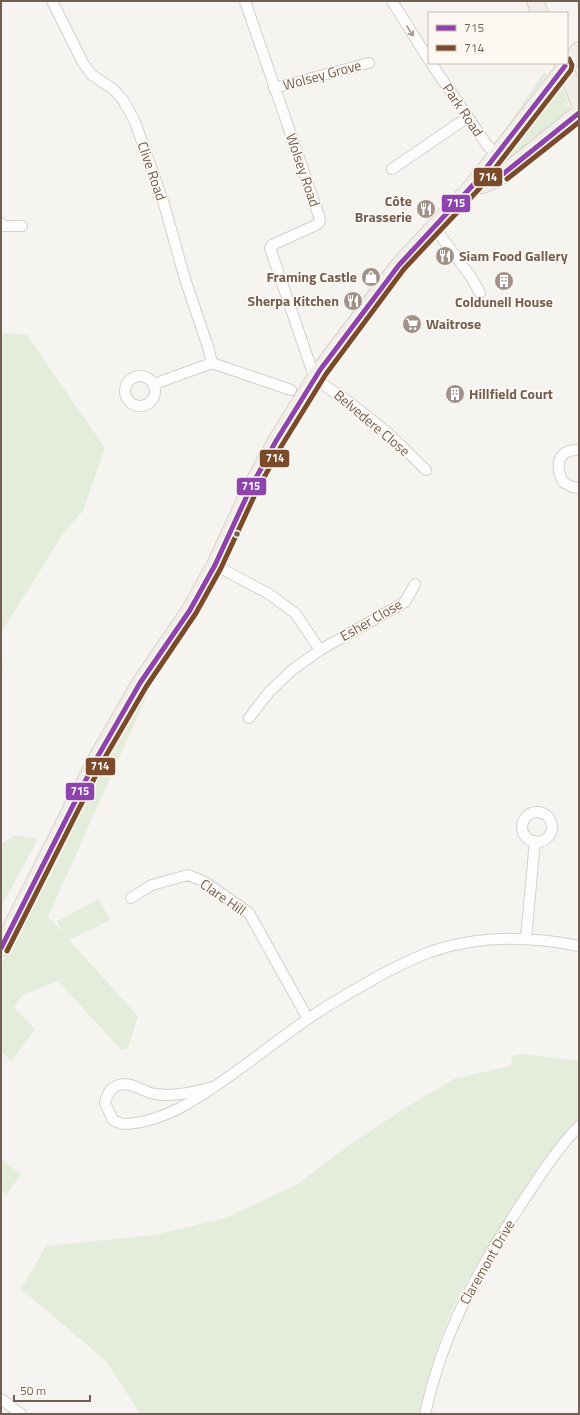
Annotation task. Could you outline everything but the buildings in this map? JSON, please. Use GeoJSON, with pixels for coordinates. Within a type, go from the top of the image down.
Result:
{"type":"FeatureCollection","features":[{"type":"Feature","properties":{"kind":"main road"},"geometry":{"type":"LineString","coordinates":[[534,1],[540,12]]}},
{"type":"Feature","properties":{"kind":"main road"},"geometry":{"type":"LineString","coordinates":[[568,61],[579,50]]}},
{"type":"Feature","properties":{"kind":"main road"},"geometry":{"type":"LineString","coordinates":[[564,65],[579,102]]}},
{"type":"Feature","properties":{"kind":"main road"},"geometry":{"type":"LineString","coordinates":[[1,948],[98,756],[140,683],[190,610],[215,565],[251,487],[278,438],[318,374],[391,275],[473,185],[564,65]]}},
{"type":"Feature","properties":{"kind":"main road"},"geometry":{"type":"LineString","coordinates":[[473,185],[490,183],[498,179],[579,113]]}},
{"type":"Feature","properties":{"kind":"street","name":"Clive Road"},"geometry":{"type":"LineString","coordinates":[[52,1],[83,63],[92,75],[118,94],[135,122],[164,204],[185,279],[212,363]]}},
{"type":"Feature","properties":{"kind":"street","name":"Wolsey Road"},"geometry":{"type":"LineString","coordinates":[[245,1],[320,218],[319,223],[272,244],[270,248],[318,374]]}},
{"type":"Feature","properties":{"kind":"street"},"geometry":{"type":"LineString","coordinates":[[392,1],[428,58]]}},
{"type":"Feature","properties":{"kind":"street","name":"Wolsey Grove"},"geometry":{"type":"LineString","coordinates":[[274,88],[369,63]]}},
{"type":"Feature","properties":{"kind":"street","name":"Park Road"},"geometry":{"type":"LineString","coordinates":[[432,64],[487,145],[497,155]]}},
{"type":"Feature","properties":{"kind":"street"},"geometry":{"type":"LineString","coordinates":[[392,169],[468,117]]}},
{"type":"Feature","properties":{"kind":"street"},"geometry":{"type":"LineString","coordinates":[[1,223],[2,226],[22,226]]}},
{"type":"Feature","properties":{"kind":"street"},"geometry":{"type":"LineString","coordinates":[[434,227],[471,277],[480,293]]}},
{"type":"Feature","properties":{"kind":"street"},"geometry":{"type":"LineString","coordinates":[[154,384],[212,363],[291,390]]}},
{"type":"Feature","properties":{"kind":"street","name":"Belvedere Close"},"geometry":{"type":"LineString","coordinates":[[318,374],[348,402],[387,432],[426,470]]}},
{"type":"Feature","properties":{"kind":"street"},"geometry":{"type":"LineString","coordinates":[[579,450],[564,454],[559,459],[559,474],[563,482],[572,488],[579,488]]}},
{"type":"Feature","properties":{"kind":"street"},"geometry":{"type":"LineString","coordinates":[[215,565],[269,594],[295,613],[320,650]]}},
{"type":"Feature","properties":{"kind":"street","name":"Esher Close"},"geometry":{"type":"LineString","coordinates":[[249,718],[269,692],[291,672],[320,650],[405,602],[415,584]]}},
{"type":"Feature","properties":{"kind":"street"},"geometry":{"type":"LineString","coordinates":[[526,938],[535,841]]}},
{"type":"Feature","properties":{"kind":"street","name":"Clare Hill"},"geometry":{"type":"LineString","coordinates":[[131,898],[152,885],[188,875],[205,882],[249,913],[308,1019]]}},
{"type":"Feature","properties":{"kind":"street"},"geometry":{"type":"LineString","coordinates":[[213,1087],[184,1095],[155,1094],[127,1084],[119,1084],[108,1094],[105,1103],[113,1120],[122,1124],[146,1120],[186,1104],[213,1087],[308,1019],[402,964],[430,952],[464,942],[526,938],[579,946]]}},
{"type":"Feature","properties":{"kind":"street","name":"Claremont Drive"},"geometry":{"type":"LineString","coordinates":[[425,1414],[448,1334],[472,1283],[488,1255],[539,1177],[579,1126]]}},
{"type":"Feature","properties":{"kind":"street"},"geometry":{"type":"LineString","coordinates":[[1,1399],[21,1414]]}},
{"type":"Feature","properties":{"kind":"green space"},"geometry":{"type":"Polygon","coordinates":[[[544,72],[547,74],[501,139],[499,138],[544,72]]]}},
{"type":"Feature","properties":{"kind":"green space"},"geometry":{"type":"Polygon","coordinates":[[[562,87],[571,111],[492,174],[533,115],[562,87]]]}},
{"type":"Feature","properties":{"kind":"green space"},"geometry":{"type":"Polygon","coordinates":[[[1,333],[27,335],[105,448],[83,511],[63,534],[1,633],[1,333]]]}},
{"type":"Feature","properties":{"kind":"green space"},"geometry":{"type":"Polygon","coordinates":[[[1,633],[3,674],[1,677],[1,633]]]}},
{"type":"Feature","properties":{"kind":"green space"},"geometry":{"type":"Polygon","coordinates":[[[153,682],[48,917],[63,932],[57,921],[99,899],[110,920],[69,940],[138,1016],[128,1048],[121,1050],[58,981],[22,995],[14,1008],[35,1029],[12,1061],[1,1052],[1,964],[57,863],[87,795],[153,682]]]}},
{"type":"Feature","properties":{"kind":"green space"},"geometry":{"type":"Polygon","coordinates":[[[15,835],[38,839],[1,907],[1,844],[15,835]]]}},
{"type":"Feature","properties":{"kind":"green space"},"geometry":{"type":"Polygon","coordinates":[[[522,1054],[579,1061],[579,1118],[541,1167],[488,1246],[469,1278],[444,1329],[431,1371],[421,1414],[140,1414],[106,1361],[21,1289],[46,1246],[155,1235],[225,1218],[298,1184],[345,1148],[406,1107],[456,1078],[511,1066],[512,1056],[522,1054]]]}},
{"type":"Feature","properties":{"kind":"green space"},"geometry":{"type":"Polygon","coordinates":[[[1,1159],[21,1174],[7,1194],[1,1190],[1,1159]]]}},
{"type":"Feature","properties":{"kind":"transit line","name":"714"},"geometry":{"type":"LineString","coordinates":[[7,951],[104,759],[146,687],[196,613],[221,568],[257,490],[282,445],[326,374],[404,269],[479,189],[571,70],[572,65],[569,59]]}},
{"type":"Feature","properties":{"kind":"transit line","name":"715"},"geometry":{"type":"LineString","coordinates":[[1,948],[98,756],[140,683],[190,610],[215,565],[251,487],[276,441],[320,370],[399,265],[473,185],[565,66]]}},
{"type":"Feature","properties":{"kind":"transit line","name":"715"},"geometry":{"type":"LineString","coordinates":[[503,174],[579,113]]}},
{"type":"Feature","properties":{"kind":"transit line","name":"714"},"geometry":{"type":"LineString","coordinates":[[507,179],[579,122]]}},
{"type":"Feature","properties":{"kind":"place","name":"Côte Brasserie"},"geometry":{"type":"Point","coordinates":[426,209]}},
{"type":"Feature","properties":{"kind":"place","name":"Siam Food Gallery"},"geometry":{"type":"Point","coordinates":[445,256]}},
{"type":"Feature","properties":{"kind":"place","name":"Framing Castle"},"geometry":{"type":"Point","coordinates":[371,277]}},
{"type":"Feature","properties":{"kind":"place","name":"Coldunell House"},"geometry":{"type":"Point","coordinates":[504,281]}},
{"type":"Feature","properties":{"kind":"place","name":"Sherpa Kitchen"},"geometry":{"type":"Point","coordinates":[353,301]}},
{"type":"Feature","properties":{"kind":"place","name":"Waitrose"},"geometry":{"type":"Point","coordinates":[412,324]}},
{"type":"Feature","properties":{"kind":"place","name":"Hillfield Court"},"geometry":{"type":"Point","coordinates":[455,394]}}]}
